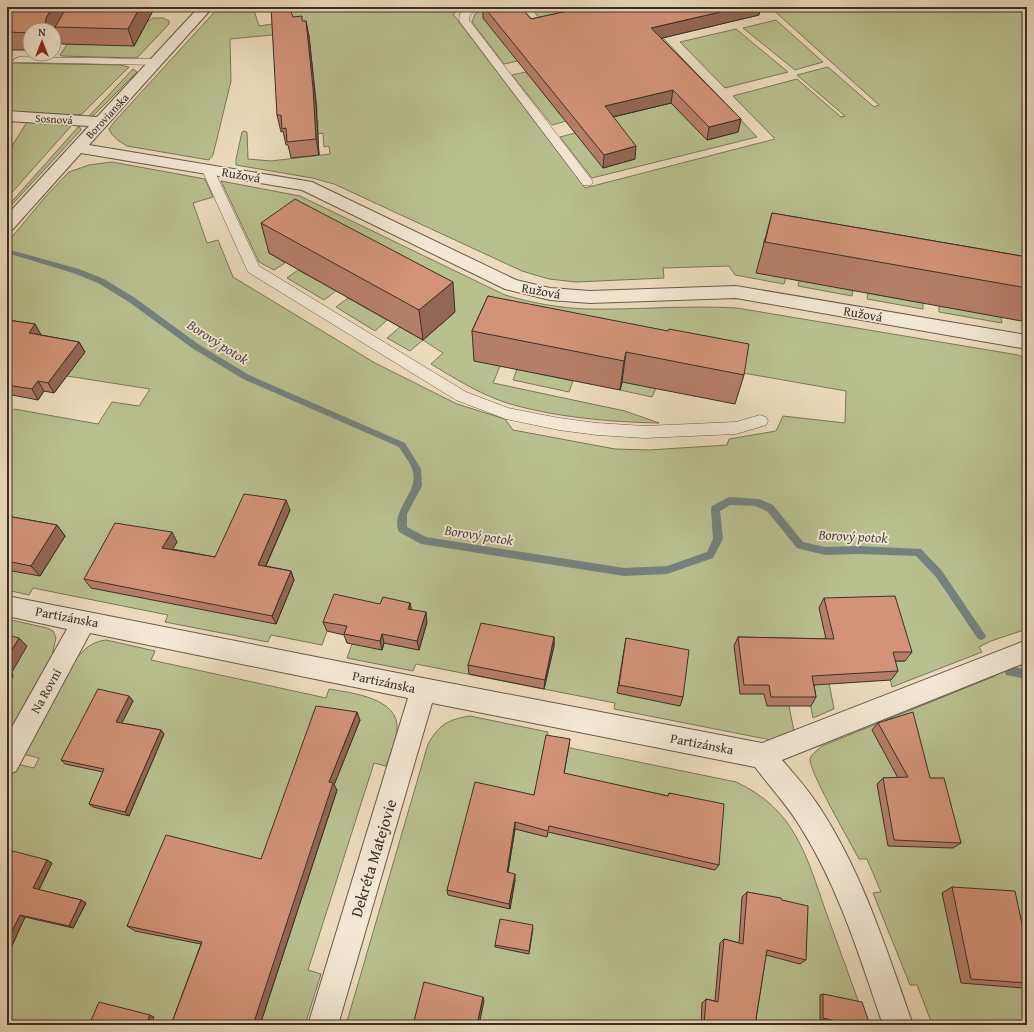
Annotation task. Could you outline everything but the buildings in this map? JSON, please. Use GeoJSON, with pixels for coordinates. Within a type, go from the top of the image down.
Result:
{"type":"FeatureCollection","features":[{"type":"Feature","properties":{"kind":"street","name":"Borovianska"},"geometry":{"type":"LineString","coordinates":[[7,225],[206,7]]}},
{"type":"Feature","properties":{"kind":"street","name":"Sosnová"},"geometry":{"type":"LineString","coordinates":[[7,116],[102,122]]}},
{"type":"Feature","properties":{"kind":"street","name":"Ružová"},"geometry":{"type":"LineString","coordinates":[[77,148],[306,186],[511,285],[550,294],[590,297],[736,292],[1027,342]]}},
{"type":"Feature","properties":{"kind":"street","name":"Partizánska"},"geometry":{"type":"LineString","coordinates":[[7,606],[423,690],[762,756]]}},
{"type":"Feature","properties":{"kind":"street","name":"Na Rovni"},"geometry":{"type":"LineString","coordinates":[[7,762],[84,621]]}},
{"type":"Feature","properties":{"kind":"street"},"geometry":{"type":"LineString","coordinates":[[898,1025],[865,933],[832,855],[810,817],[762,756],[1027,651]]}},
{"type":"Feature","properties":{"kind":"street","name":"Dekréta Matejovie"},"geometry":{"type":"LineString","coordinates":[[323,1025],[423,690]]}},
{"type":"Feature","properties":{"kind":"lane"},"geometry":{"type":"LineString","coordinates":[[62,33],[78,7]]}},
{"type":"Feature","properties":{"kind":"lane"},"geometry":{"type":"LineString","coordinates":[[474,7],[465,14],[464,20],[587,182]]}},
{"type":"Feature","properties":{"kind":"lane"},"geometry":{"type":"LineString","coordinates":[[62,58],[156,62]]}},
{"type":"Feature","properties":{"kind":"lane"},"geometry":{"type":"LineString","coordinates":[[208,170],[252,269],[461,396],[506,413],[559,424],[597,429],[645,432],[736,428],[760,421]]}},
{"type":"Feature","properties":{"kind":"green space"},"geometry":{"type":"Polygon","coordinates":[[[219,7],[268,7],[254,10],[259,26],[292,21],[286,7],[464,7],[453,14],[585,188],[775,139],[733,96],[797,79],[841,117],[845,116],[797,75],[828,67],[874,107],[879,105],[770,7],[1027,7],[1027,285],[764,239],[764,244],[786,278],[784,284],[735,275],[729,266],[663,268],[664,278],[576,282],[549,279],[522,271],[334,184],[312,178],[236,165],[242,132],[244,131],[247,132],[248,159],[271,161],[330,154],[329,146],[324,147],[323,133],[318,134],[318,120],[313,121],[313,115],[317,114],[317,107],[310,47],[304,32],[230,39],[231,81],[213,155],[209,160],[127,146],[119,141],[112,135],[109,129],[219,7]]]}},
{"type":"Feature","properties":{"kind":"green space"},"geometry":{"type":"Polygon","coordinates":[[[486,7],[518,61],[504,64],[472,22],[475,14],[486,7]]]}},
{"type":"Feature","properties":{"kind":"green space"},"geometry":{"type":"Polygon","coordinates":[[[530,7],[582,7],[592,18],[548,28],[530,7]]]}},
{"type":"Feature","properties":{"kind":"green space"},"geometry":{"type":"Polygon","coordinates":[[[153,18],[163,18],[169,21],[169,24],[137,58],[62,56],[62,52],[70,40],[147,22],[153,18]]]}},
{"type":"Feature","properties":{"kind":"green space"},"geometry":{"type":"Polygon","coordinates":[[[776,20],[823,62],[795,70],[743,28],[776,20]]]}},
{"type":"Feature","properties":{"kind":"green space"},"geometry":{"type":"Polygon","coordinates":[[[736,29],[788,72],[725,88],[680,42],[736,29]]]}},
{"type":"Feature","properties":{"kind":"green space"},"geometry":{"type":"Polygon","coordinates":[[[678,30],[681,33],[663,38],[757,137],[592,178],[560,137],[575,133],[604,119],[671,103],[707,140],[645,36],[678,30]]]}},
{"type":"Feature","properties":{"kind":"green space"},"geometry":{"type":"Polygon","coordinates":[[[7,63],[120,65],[129,67],[82,114],[77,115],[7,112],[7,63]]]}},
{"type":"Feature","properties":{"kind":"green space"},"geometry":{"type":"Polygon","coordinates":[[[133,69],[137,72],[93,116],[88,117],[133,69]]]}},
{"type":"Feature","properties":{"kind":"green space"},"geometry":{"type":"Polygon","coordinates":[[[526,72],[566,121],[552,125],[512,75],[526,72]]]}},
{"type":"Feature","properties":{"kind":"green space"},"geometry":{"type":"Polygon","coordinates":[[[27,122],[72,125],[7,198],[7,154],[27,122]]]}},
{"type":"Feature","properties":{"kind":"green space"},"geometry":{"type":"Polygon","coordinates":[[[79,126],[81,130],[7,210],[7,207],[79,126]]]}},
{"type":"Feature","properties":{"kind":"green space"},"geometry":{"type":"Polygon","coordinates":[[[112,162],[205,179],[213,197],[193,203],[207,243],[218,240],[233,277],[375,363],[457,404],[505,419],[513,430],[615,449],[649,450],[727,445],[729,439],[776,431],[783,416],[845,423],[846,391],[663,359],[656,388],[652,397],[620,390],[630,355],[500,366],[493,383],[625,411],[659,423],[581,418],[541,411],[504,402],[476,390],[431,364],[443,353],[423,340],[410,351],[387,338],[400,327],[269,253],[285,263],[274,270],[259,262],[221,181],[300,196],[505,295],[535,303],[566,308],[587,309],[700,307],[737,308],[1018,355],[1027,359],[1027,629],[991,641],[979,647],[982,652],[892,687],[886,661],[825,662],[834,709],[813,718],[808,692],[764,694],[789,706],[794,731],[771,740],[614,709],[615,703],[416,664],[413,671],[347,658],[352,644],[384,643],[419,650],[337,604],[322,645],[271,635],[268,642],[165,622],[168,615],[33,588],[29,595],[7,590],[7,412],[11,412],[14,409],[98,424],[112,402],[139,406],[150,389],[67,376],[84,352],[7,330],[7,243],[46,196],[69,172],[89,165],[112,162]]]}},
{"type":"Feature","properties":{"kind":"green space"},"geometry":{"type":"Polygon","coordinates":[[[298,270],[336,291],[324,300],[287,278],[298,270]]]}},
{"type":"Feature","properties":{"kind":"green space"},"geometry":{"type":"Polygon","coordinates":[[[799,280],[853,290],[852,296],[798,286],[799,280]]]}},
{"type":"Feature","properties":{"kind":"green space"},"geometry":{"type":"Polygon","coordinates":[[[868,293],[923,303],[923,309],[867,299],[868,293]]]}},
{"type":"Feature","properties":{"kind":"green space"},"geometry":{"type":"Polygon","coordinates":[[[348,298],[387,320],[375,331],[336,307],[348,298]]]}},
{"type":"Feature","properties":{"kind":"green space"},"geometry":{"type":"Polygon","coordinates":[[[939,305],[1001,317],[1002,323],[939,312],[939,305]]]}},
{"type":"Feature","properties":{"kind":"green space"},"geometry":{"type":"Polygon","coordinates":[[[517,369],[573,381],[569,392],[513,380],[517,369]]]}},
{"type":"Feature","properties":{"kind":"green space"},"geometry":{"type":"Polygon","coordinates":[[[7,619],[47,628],[53,631],[56,638],[51,660],[9,736],[7,735],[7,619]]]}},
{"type":"Feature","properties":{"kind":"green space"},"geometry":{"type":"Polygon","coordinates":[[[106,640],[155,651],[151,660],[326,698],[329,689],[361,695],[383,704],[391,711],[396,719],[397,730],[393,748],[386,766],[374,763],[308,970],[321,974],[305,1025],[7,1025],[7,782],[17,764],[34,768],[39,758],[23,754],[70,667],[85,649],[94,643],[106,640]]]}},
{"type":"Feature","properties":{"kind":"green space"},"geometry":{"type":"Polygon","coordinates":[[[1027,664],[1027,1025],[929,1025],[932,1024],[917,985],[910,985],[873,893],[881,892],[867,859],[859,859],[816,777],[811,766],[810,759],[813,753],[822,746],[995,676],[997,667],[1027,664]]]}},
{"type":"Feature","properties":{"kind":"green space"},"geometry":{"type":"Polygon","coordinates":[[[470,716],[548,732],[546,743],[736,782],[756,793],[772,806],[785,820],[796,836],[812,871],[859,1003],[820,1019],[843,1025],[346,1025],[428,744],[440,727],[455,719],[470,716]]]}},
{"type":"Feature","properties":{"kind":"waterway","name":"Borový potok"},"geometry":{"type":"LineString","coordinates":[[7,251],[76,271],[101,281],[132,300],[195,346],[246,377],[402,445],[417,469],[418,486],[403,514],[402,529],[424,541],[624,572],[667,570],[710,555],[718,539],[715,509],[729,501],[756,502],[770,508],[800,545],[825,551],[859,550],[918,552],[939,574],[981,636]]}},
{"type":"Feature","properties":{"kind":"waterway","name":"Borový potok"},"geometry":{"type":"LineString","coordinates":[[1010,672],[1027,674]]}}]}
